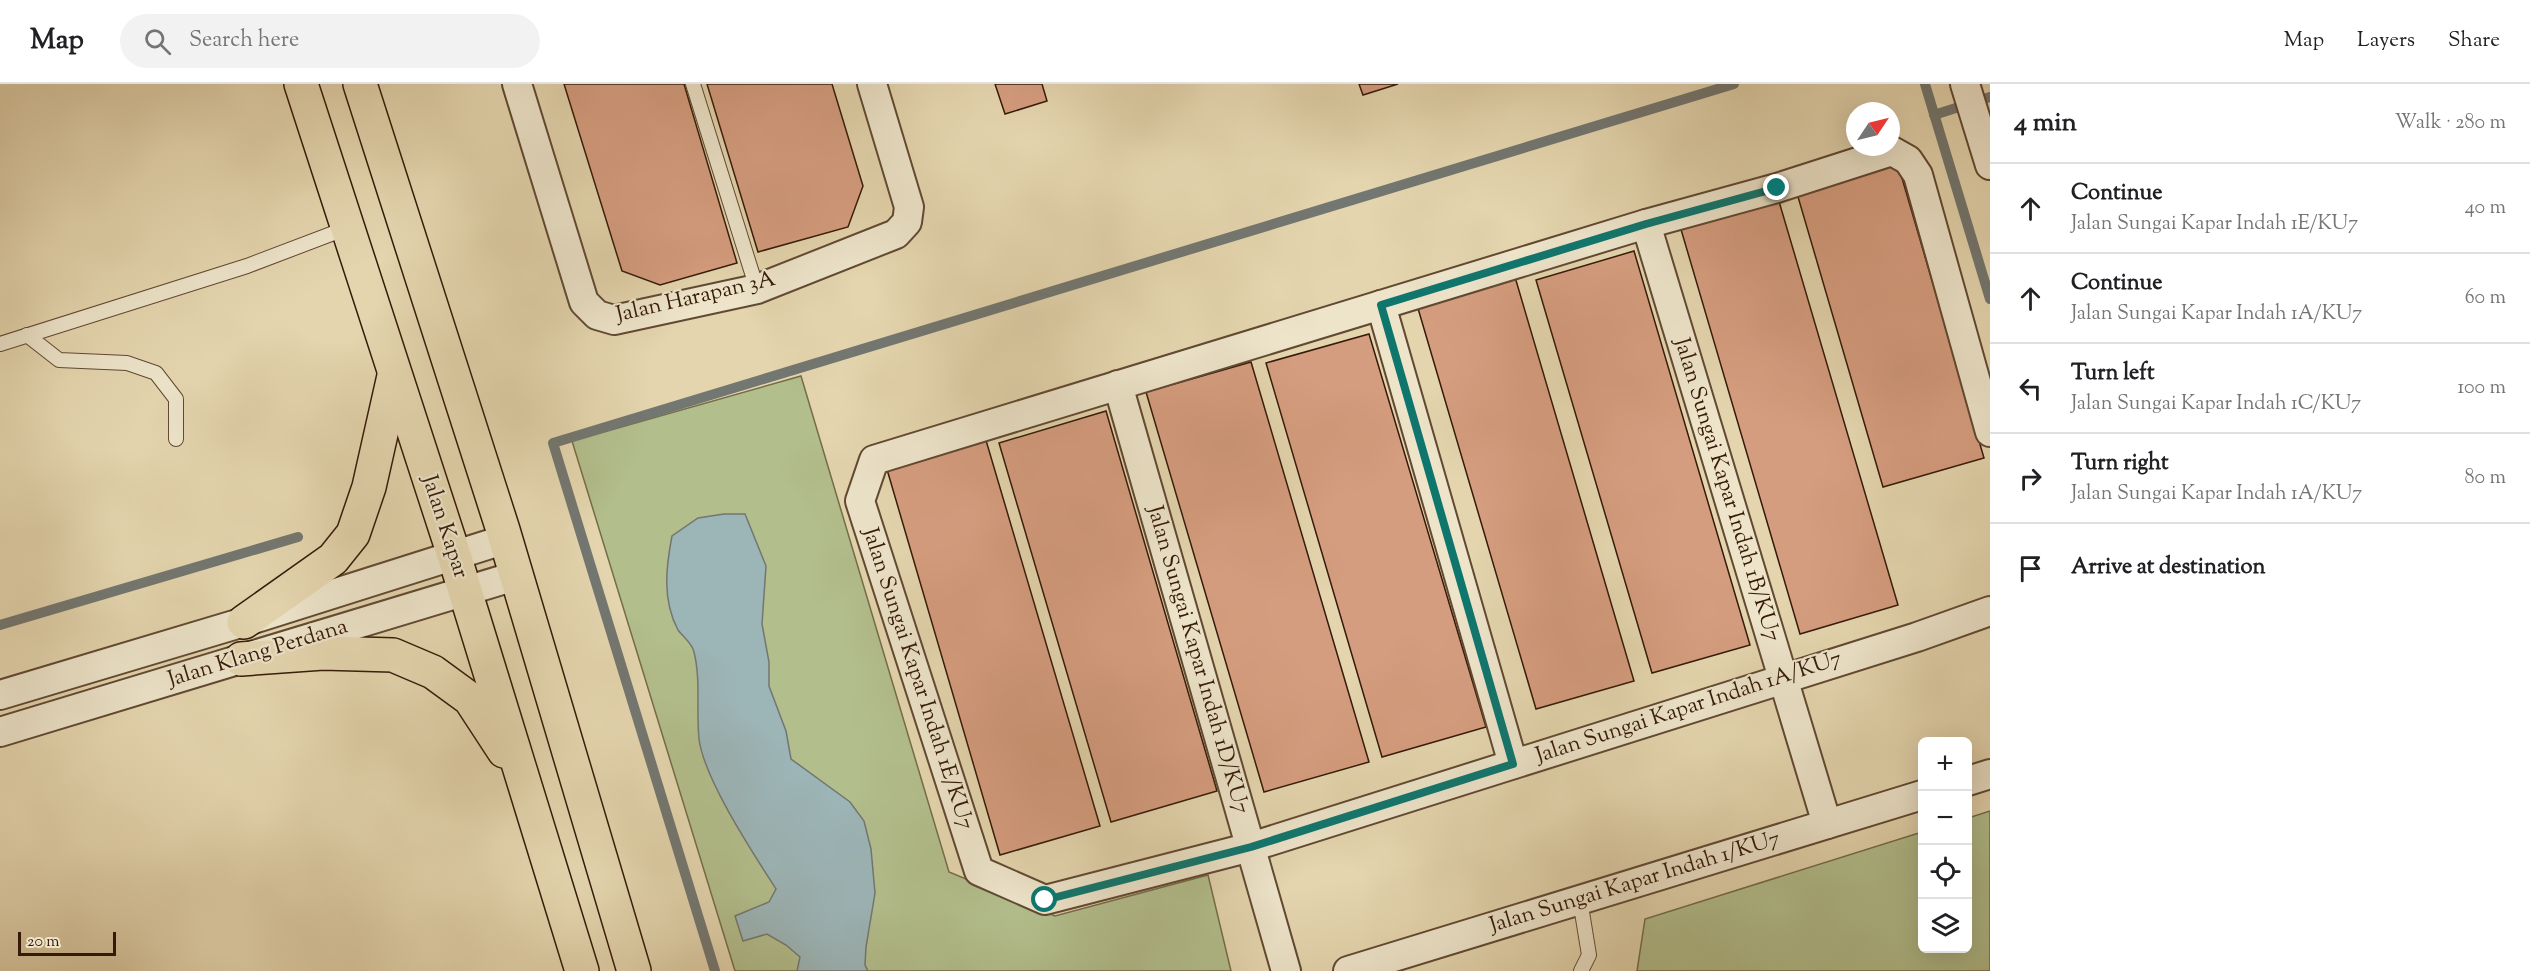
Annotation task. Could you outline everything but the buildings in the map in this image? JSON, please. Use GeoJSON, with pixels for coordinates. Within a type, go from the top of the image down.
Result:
{"type":"FeatureCollection","features":[{"type":"Feature","properties":{"kind":"highway","name":"Jalan Kapar"},"geometry":{"type":"LineString","coordinates":[[301,84],[454,555],[582,971]]}},
{"type":"Feature","properties":{"kind":"highway"},"geometry":{"type":"LineString","coordinates":[[360,84],[506,539],[515,576],[634,971]]}},
{"type":"Feature","properties":{"kind":"highway"},"geometry":{"type":"LineString","coordinates":[[244,622],[333,559],[353,534],[371,476],[394,374]]}},
{"type":"Feature","properties":{"kind":"highway"},"geometry":{"type":"LineString","coordinates":[[241,659],[323,653],[393,655],[433,672],[470,699],[526,786]]}},
{"type":"Feature","properties":{"kind":"street","name":"Jalan Harapan 3A"},"geometry":{"type":"LineString","coordinates":[[517,84],[584,302],[597,315],[614,320],[757,289],[896,234],[907,222],[909,207],[872,84]]}},
{"type":"Feature","properties":{"kind":"street"},"geometry":{"type":"LineString","coordinates":[[1965,84],[1986,152]]}},
{"type":"Feature","properties":{"kind":"street"},"geometry":{"type":"LineString","coordinates":[[1118,385],[1646,224],[1777,188],[1892,151],[1908,160],[1918,175],[1990,432]]}},
{"type":"Feature","properties":{"kind":"street","name":"Jalan Sungai Kapar Indah 1B/KU7"},"geometry":{"type":"LineString","coordinates":[[1646,224],[1827,824]]}},
{"type":"Feature","properties":{"kind":"street"},"geometry":{"type":"LineString","coordinates":[[1381,305],[1513,764]]}},
{"type":"Feature","properties":{"kind":"street","name":"Jalan Sungai Kapar Indah 1D/KU7"},"geometry":{"type":"LineString","coordinates":[[1118,385],[1286,971]]}},
{"type":"Feature","properties":{"kind":"street","name":"Jalan Sungai Kapar Indah 1E/KU7"},"geometry":{"type":"LineString","coordinates":[[1118,385],[874,460],[860,501],[979,871],[1045,900],[1251,847]]}},
{"type":"Feature","properties":{"kind":"street","name":"Jalan Klang Perdana"},"geometry":{"type":"LineString","coordinates":[[0,695],[244,622],[506,539]]}},
{"type":"Feature","properties":{"kind":"street","name":"Jalan Klang Perdana"},"geometry":{"type":"LineString","coordinates":[[0,732],[515,576]]}},
{"type":"Feature","properties":{"kind":"street","name":"Jalan Sungai Kapar Indah 1A/KU7"},"geometry":{"type":"LineString","coordinates":[[1251,847],[1783,679],[1990,611]]}},
{"type":"Feature","properties":{"kind":"street"},"geometry":{"type":"LineString","coordinates":[[1972,780],[1990,774]]}},
{"type":"Feature","properties":{"kind":"street","name":"Jalan Sungai Kapar Indah 1/KU7"},"geometry":{"type":"LineString","coordinates":[[1348,971],[1918,797]]}},
{"type":"Feature","properties":{"kind":"lane"},"geometry":{"type":"LineString","coordinates":[[693,84],[757,289]]}},
{"type":"Feature","properties":{"kind":"lane"},"geometry":{"type":"LineString","coordinates":[[0,344],[247,266],[347,228]]}},
{"type":"Feature","properties":{"kind":"lane"},"geometry":{"type":"LineString","coordinates":[[27,335],[59,360],[127,363],[156,373],[176,399],[176,439]]}},
{"type":"Feature","properties":{"kind":"lane"},"geometry":{"type":"LineString","coordinates":[[1580,900],[1589,955],[1581,971]]}},
{"type":"Feature","properties":{"kind":"green space"},"geometry":{"type":"Polygon","coordinates":[[[801,376],[949,872],[1055,916],[1208,875],[1231,971],[735,971],[572,441],[801,376]]]}},
{"type":"Feature","properties":{"kind":"green space"},"geometry":{"type":"Polygon","coordinates":[[[1990,811],[1990,971],[1637,971],[1645,919],[1918,833],[1918,953],[1972,953],[1972,817],[1990,811]]]}},
{"type":"Feature","properties":{"kind":"water"},"geometry":{"type":"Polygon","coordinates":[[[745,514],[766,566],[762,624],[769,662],[769,686],[786,731],[791,759],[850,802],[864,821],[871,849],[875,893],[866,947],[865,965],[868,971],[797,971],[800,957],[786,945],[767,934],[743,941],[735,916],[769,902],[776,889],[731,816],[710,774],[699,739],[694,652],[678,630],[667,595],[668,560],[672,536],[698,518],[745,514]]]}},
{"type":"Feature","properties":{"kind":"waterway"},"geometry":{"type":"LineString","coordinates":[[715,971],[553,443],[1734,84]]}},
{"type":"Feature","properties":{"kind":"waterway"},"geometry":{"type":"LineString","coordinates":[[1925,84],[1990,299]]}},
{"type":"Feature","properties":{"kind":"waterway"},"geometry":{"type":"LineString","coordinates":[[1934,115],[1990,97]]}},
{"type":"Feature","properties":{"kind":"waterway"},"geometry":{"type":"LineString","coordinates":[[0,625],[298,537]]}},
{"type":"Feature","properties":{"kind":"route"},"geometry":{"type":"LineString","coordinates":[[1045,900],[1251,847],[1513,764],[1381,305],[1646,224],[1777,188]]}}]}
